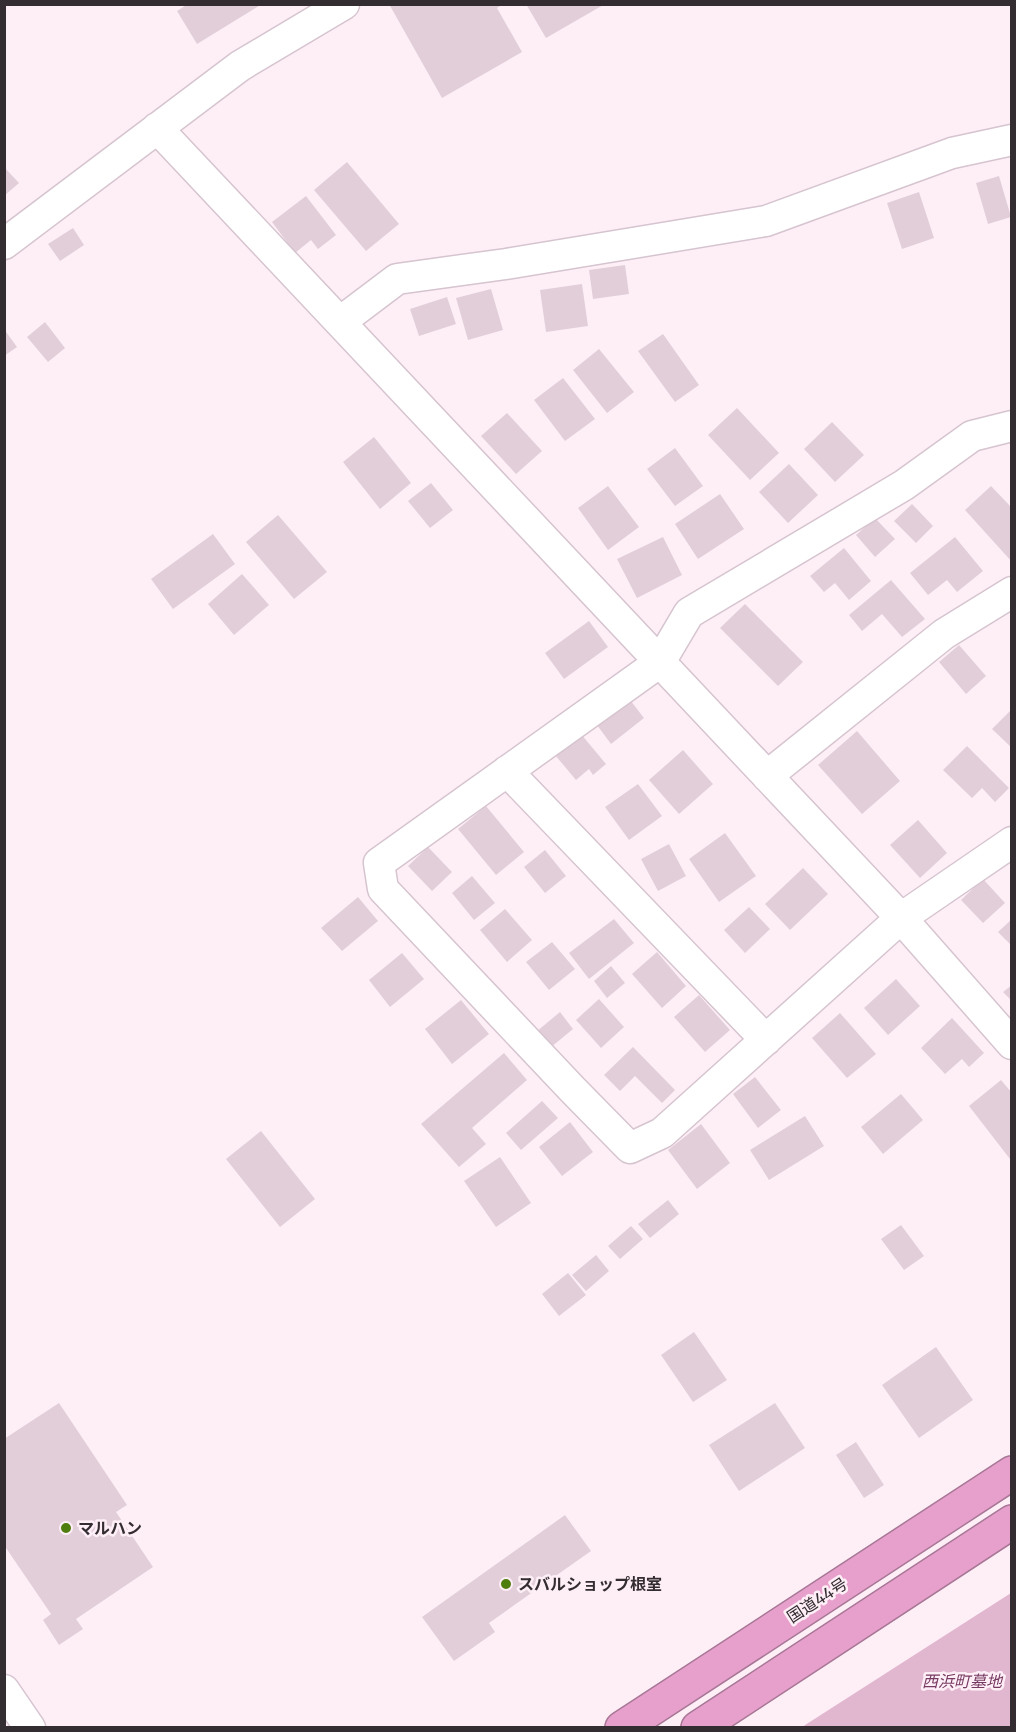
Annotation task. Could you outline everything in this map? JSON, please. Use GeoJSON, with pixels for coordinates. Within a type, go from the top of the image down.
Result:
{"type":"FeatureCollection","features":[{"type":"Feature","properties":{"kind":"highway","name":"国道44号"},"geometry":{"type":"LineString","coordinates":[[622,1728],[1011,1473]]}},
{"type":"Feature","properties":{"kind":"highway"},"geometry":{"type":"LineString","coordinates":[[698,1728],[1011,1522]]}},
{"type":"Feature","properties":{"kind":"street"},"geometry":{"type":"LineString","coordinates":[[4,244],[240,66],[344,4]]}},
{"type":"Feature","properties":{"kind":"street"},"geometry":{"type":"LineString","coordinates":[[157,128],[901,918],[1011,1044]]}},
{"type":"Feature","properties":{"kind":"street"},"geometry":{"type":"LineString","coordinates":[[340,322],[397,279],[506,264],[766,221],[952,153],[1011,140]]}},
{"type":"Feature","properties":{"kind":"street"},"geometry":{"type":"LineString","coordinates":[[1011,426],[972,436],[904,485],[689,614],[660,662],[379,862],[383,889],[630,1148],[662,1133],[901,918],[1011,842]]}},
{"type":"Feature","properties":{"kind":"street"},"geometry":{"type":"LineString","coordinates":[[767,776],[944,634],[1011,592]]}},
{"type":"Feature","properties":{"kind":"street"},"geometry":{"type":"LineString","coordinates":[[507,771],[766,1040]]}},
{"type":"Feature","properties":{"kind":"street"},"geometry":{"type":"LineString","coordinates":[[4,1690],[30,1728]]}},
{"type":"Feature","properties":{"kind":"green space","name":"西浜町墓地"},"geometry":{"type":"Polygon","coordinates":[[[1011,1593],[1011,1727],[802,1727],[1011,1593]]]}},
{"type":"Feature","properties":{"kind":"building"},"geometry":{"type":"Polygon","coordinates":[[[188,4],[262,4],[197,44],[177,11],[188,4]]]}},
{"type":"Feature","properties":{"kind":"building"},"geometry":{"type":"Polygon","coordinates":[[[389,4],[503,4],[497,8],[522,52],[442,98],[389,4]]]}},
{"type":"Feature","properties":{"kind":"building"},"geometry":{"type":"Polygon","coordinates":[[[526,4],[605,4],[546,38],[526,4]]]}},
{"type":"Feature","properties":{"kind":"building"},"geometry":{"type":"Polygon","coordinates":[[[347,162],[399,224],[366,251],[314,190],[347,162]]]}},
{"type":"Feature","properties":{"kind":"building"},"geometry":{"type":"Polygon","coordinates":[[[4,167],[19,183],[4,196],[4,167]]]}},
{"type":"Feature","properties":{"kind":"building"},"geometry":{"type":"Polygon","coordinates":[[[999,176],[1011,217],[988,224],[976,183],[999,176]]]}},
{"type":"Feature","properties":{"kind":"building"},"geometry":{"type":"Polygon","coordinates":[[[919,192],[934,238],[902,249],[887,203],[919,192]]]}},
{"type":"Feature","properties":{"kind":"building"},"geometry":{"type":"Polygon","coordinates":[[[306,196],[336,235],[318,249],[311,240],[295,253],[272,222],[306,196]]]}},
{"type":"Feature","properties":{"kind":"building"},"geometry":{"type":"Polygon","coordinates":[[[73,228],[84,245],[60,261],[48,244],[73,228]]]}},
{"type":"Feature","properties":{"kind":"building"},"geometry":{"type":"Polygon","coordinates":[[[625,265],[629,294],[593,299],[589,270],[625,265]]]}},
{"type":"Feature","properties":{"kind":"building"},"geometry":{"type":"Polygon","coordinates":[[[582,284],[588,326],[546,332],[540,290],[582,284]]]}},
{"type":"Feature","properties":{"kind":"building"},"geometry":{"type":"Polygon","coordinates":[[[491,289],[503,330],[468,340],[456,298],[491,289]]]}},
{"type":"Feature","properties":{"kind":"building"},"geometry":{"type":"Polygon","coordinates":[[[447,297],[456,324],[419,336],[410,309],[447,297]]]}},
{"type":"Feature","properties":{"kind":"building"},"geometry":{"type":"Polygon","coordinates":[[[45,322],[65,348],[48,362],[27,337],[45,322]]]}},
{"type":"Feature","properties":{"kind":"building"},"geometry":{"type":"Polygon","coordinates":[[[4,329],[17,347],[4,356],[4,329]]]}},
{"type":"Feature","properties":{"kind":"building"},"geometry":{"type":"Polygon","coordinates":[[[663,334],[699,385],[675,402],[638,351],[663,334]]]}},
{"type":"Feature","properties":{"kind":"building"},"geometry":{"type":"Polygon","coordinates":[[[599,349],[634,392],[607,413],[573,370],[599,349]]]}},
{"type":"Feature","properties":{"kind":"building"},"geometry":{"type":"Polygon","coordinates":[[[563,378],[595,419],[565,441],[534,400],[563,378]]]}},
{"type":"Feature","properties":{"kind":"building"},"geometry":{"type":"Polygon","coordinates":[[[737,408],[779,453],[750,480],[708,435],[737,408]]]}},
{"type":"Feature","properties":{"kind":"building"},"geometry":{"type":"Polygon","coordinates":[[[507,413],[542,451],[516,474],[481,436],[507,413]]]}},
{"type":"Feature","properties":{"kind":"building"},"geometry":{"type":"Polygon","coordinates":[[[832,422],[864,455],[835,482],[804,449],[832,422]]]}},
{"type":"Feature","properties":{"kind":"building"},"geometry":{"type":"Polygon","coordinates":[[[374,437],[411,483],[380,509],[343,462],[374,437]]]}},
{"type":"Feature","properties":{"kind":"building"},"geometry":{"type":"Polygon","coordinates":[[[675,448],[703,486],[675,506],[647,469],[675,448]]]}},
{"type":"Feature","properties":{"kind":"building"},"geometry":{"type":"Polygon","coordinates":[[[789,464],[818,495],[788,523],[759,492],[789,464]]]}},
{"type":"Feature","properties":{"kind":"building"},"geometry":{"type":"Polygon","coordinates":[[[431,483],[453,510],[430,528],[408,501],[431,483]]]}},
{"type":"Feature","properties":{"kind":"building"},"geometry":{"type":"Polygon","coordinates":[[[608,486],[639,527],[608,550],[578,508],[608,486]]]}},
{"type":"Feature","properties":{"kind":"building"},"geometry":{"type":"Polygon","coordinates":[[[991,486],[1012,508],[1012,562],[965,510],[991,486]]]}},
{"type":"Feature","properties":{"kind":"building"},"geometry":{"type":"Polygon","coordinates":[[[720,494],[744,529],[698,559],[675,524],[720,494]]]}},
{"type":"Feature","properties":{"kind":"building"},"geometry":{"type":"Polygon","coordinates":[[[912,504],[933,526],[916,543],[894,521],[912,504]]]}},
{"type":"Feature","properties":{"kind":"building"},"geometry":{"type":"Polygon","coordinates":[[[278,515],[327,572],[294,599],[246,542],[278,515]]]}},
{"type":"Feature","properties":{"kind":"building"},"geometry":{"type":"Polygon","coordinates":[[[875,518],[895,539],[875,557],[856,535],[875,518]]]}},
{"type":"Feature","properties":{"kind":"building"},"geometry":{"type":"Polygon","coordinates":[[[213,534],[235,564],[173,609],[151,579],[213,534]]]}},
{"type":"Feature","properties":{"kind":"building"},"geometry":{"type":"Polygon","coordinates":[[[663,537],[682,575],[637,598],[617,559],[663,537]]]}},
{"type":"Feature","properties":{"kind":"building"},"geometry":{"type":"Polygon","coordinates":[[[955,537],[983,571],[957,592],[947,580],[928,595],[910,573],[955,537]]]}},
{"type":"Feature","properties":{"kind":"building"},"geometry":{"type":"Polygon","coordinates":[[[844,548],[871,581],[849,600],[835,583],[824,592],[810,576],[844,548]]]}},
{"type":"Feature","properties":{"kind":"building"},"geometry":{"type":"Polygon","coordinates":[[[242,574],[269,605],[234,635],[208,604],[242,574]]]}},
{"type":"Feature","properties":{"kind":"building"},"geometry":{"type":"Polygon","coordinates":[[[891,580],[925,619],[902,637],[882,614],[862,631],[849,615],[891,580]]]}},
{"type":"Feature","properties":{"kind":"building"},"geometry":{"type":"Polygon","coordinates":[[[745,604],[803,662],[778,686],[720,628],[745,604]]]}},
{"type":"Feature","properties":{"kind":"building"},"geometry":{"type":"Polygon","coordinates":[[[589,621],[608,647],[564,679],[545,653],[589,621]]]}},
{"type":"Feature","properties":{"kind":"building"},"geometry":{"type":"Polygon","coordinates":[[[959,645],[986,676],[966,694],[939,662],[959,645]]]}},
{"type":"Feature","properties":{"kind":"building"},"geometry":{"type":"Polygon","coordinates":[[[627,696],[644,718],[611,744],[594,721],[627,696]]]}},
{"type":"Feature","properties":{"kind":"building"},"geometry":{"type":"Polygon","coordinates":[[[1012,709],[1012,748],[992,729],[1012,709]]]}},
{"type":"Feature","properties":{"kind":"building"},"geometry":{"type":"Polygon","coordinates":[[[857,731],[900,781],[862,814],[818,765],[857,731]]]}},
{"type":"Feature","properties":{"kind":"building"},"geometry":{"type":"Polygon","coordinates":[[[581,734],[606,764],[593,775],[589,769],[576,780],[555,755],[581,734]]]}},
{"type":"Feature","properties":{"kind":"building"},"geometry":{"type":"Polygon","coordinates":[[[967,746],[1009,788],[995,802],[982,788],[972,798],[943,770],[967,746]]]}},
{"type":"Feature","properties":{"kind":"building"},"geometry":{"type":"Polygon","coordinates":[[[683,750],[713,784],[679,814],[649,780],[683,750]]]}},
{"type":"Feature","properties":{"kind":"building"},"geometry":{"type":"Polygon","coordinates":[[[638,784],[662,816],[629,840],[605,807],[638,784]]]}},
{"type":"Feature","properties":{"kind":"building"},"geometry":{"type":"Polygon","coordinates":[[[486,806],[524,852],[496,875],[458,829],[486,806]]]}},
{"type":"Feature","properties":{"kind":"building"},"geometry":{"type":"Polygon","coordinates":[[[918,820],[947,853],[920,878],[890,845],[918,820]]]}},
{"type":"Feature","properties":{"kind":"building"},"geometry":{"type":"Polygon","coordinates":[[[725,833],[756,876],[719,902],[689,859],[725,833]]]}},
{"type":"Feature","properties":{"kind":"building"},"geometry":{"type":"Polygon","coordinates":[[[669,844],[686,876],[658,891],[641,859],[669,844]]]}},
{"type":"Feature","properties":{"kind":"building"},"geometry":{"type":"Polygon","coordinates":[[[428,847],[452,872],[432,891],[408,866],[428,847]]]}},
{"type":"Feature","properties":{"kind":"building"},"geometry":{"type":"Polygon","coordinates":[[[545,850],[566,876],[545,893],[524,867],[545,850]]]}},
{"type":"Feature","properties":{"kind":"building"},"geometry":{"type":"Polygon","coordinates":[[[803,868],[828,894],[790,930],[765,904],[803,868]]]}},
{"type":"Feature","properties":{"kind":"building"},"geometry":{"type":"Polygon","coordinates":[[[472,876],[495,903],[474,920],[452,893],[472,876]]]}},
{"type":"Feature","properties":{"kind":"building"},"geometry":{"type":"Polygon","coordinates":[[[983,879],[1005,903],[983,923],[961,900],[983,879]]]}},
{"type":"Feature","properties":{"kind":"building"},"geometry":{"type":"Polygon","coordinates":[[[358,897],[378,921],[342,951],[321,928],[358,897]]]}},
{"type":"Feature","properties":{"kind":"building"},"geometry":{"type":"Polygon","coordinates":[[[749,907],[770,929],[745,953],[724,930],[749,907]]]}},
{"type":"Feature","properties":{"kind":"building"},"geometry":{"type":"Polygon","coordinates":[[[505,909],[532,940],[507,962],[480,930],[505,909]]]}},
{"type":"Feature","properties":{"kind":"building"},"geometry":{"type":"Polygon","coordinates":[[[614,919],[634,943],[589,979],[569,953],[614,919]]]}},
{"type":"Feature","properties":{"kind":"building"},"geometry":{"type":"Polygon","coordinates":[[[1012,919],[1012,946],[998,932],[1012,919]]]}},
{"type":"Feature","properties":{"kind":"building"},"geometry":{"type":"Polygon","coordinates":[[[552,942],[575,969],[549,990],[526,962],[552,942]]]}},
{"type":"Feature","properties":{"kind":"building"},"geometry":{"type":"Polygon","coordinates":[[[657,952],[686,986],[662,1008],[632,974],[657,952]]]}},
{"type":"Feature","properties":{"kind":"building"},"geometry":{"type":"Polygon","coordinates":[[[402,953],[424,979],[390,1007],[369,980],[402,953]]]}},
{"type":"Feature","properties":{"kind":"building"},"geometry":{"type":"Polygon","coordinates":[[[611,966],[625,983],[607,998],[594,981],[611,966]]]}},
{"type":"Feature","properties":{"kind":"building"},"geometry":{"type":"Polygon","coordinates":[[[896,979],[920,1006],[888,1035],[864,1008],[896,979]]]}},
{"type":"Feature","properties":{"kind":"building"},"geometry":{"type":"Polygon","coordinates":[[[1012,985],[1012,1001],[1003,992],[1012,985]]]}},
{"type":"Feature","properties":{"kind":"building"},"geometry":{"type":"Polygon","coordinates":[[[699,995],[730,1030],[705,1052],[674,1017],[699,995]]]}},
{"type":"Feature","properties":{"kind":"building"},"geometry":{"type":"Polygon","coordinates":[[[599,999],[624,1027],[601,1048],[576,1020],[599,999]]]}},
{"type":"Feature","properties":{"kind":"building"},"geometry":{"type":"Polygon","coordinates":[[[461,1000],[489,1034],[452,1064],[425,1029],[461,1000]]]}},
{"type":"Feature","properties":{"kind":"building"},"geometry":{"type":"Polygon","coordinates":[[[560,1012],[573,1029],[550,1048],[536,1032],[560,1012]]]}},
{"type":"Feature","properties":{"kind":"building"},"geometry":{"type":"Polygon","coordinates":[[[840,1013],[876,1054],[847,1078],[812,1038],[840,1013]]]}},
{"type":"Feature","properties":{"kind":"building"},"geometry":{"type":"Polygon","coordinates":[[[952,1018],[984,1053],[969,1067],[962,1059],[945,1074],[921,1048],[952,1018]]]}},
{"type":"Feature","properties":{"kind":"building"},"geometry":{"type":"Polygon","coordinates":[[[633,1047],[675,1090],[662,1103],[635,1076],[620,1091],[604,1075],[633,1047]]]}},
{"type":"Feature","properties":{"kind":"building"},"geometry":{"type":"Polygon","coordinates":[[[504,1053],[527,1080],[472,1128],[486,1144],[459,1167],[421,1124],[504,1053]]]}},
{"type":"Feature","properties":{"kind":"building"},"geometry":{"type":"Polygon","coordinates":[[[755,1077],[781,1110],[758,1128],[733,1094],[755,1077]]]}},
{"type":"Feature","properties":{"kind":"building"},"geometry":{"type":"Polygon","coordinates":[[[1001,1080],[1012,1093],[1012,1158],[1010,1159],[969,1106],[1001,1080]]]}},
{"type":"Feature","properties":{"kind":"building"},"geometry":{"type":"Polygon","coordinates":[[[901,1094],[923,1120],[883,1154],[861,1127],[901,1094]]]}},
{"type":"Feature","properties":{"kind":"building"},"geometry":{"type":"Polygon","coordinates":[[[542,1101],[558,1118],[521,1150],[506,1133],[542,1101]]]}},
{"type":"Feature","properties":{"kind":"building"},"geometry":{"type":"Polygon","coordinates":[[[805,1116],[824,1146],[769,1180],[750,1150],[805,1116]]]}},
{"type":"Feature","properties":{"kind":"building"},"geometry":{"type":"Polygon","coordinates":[[[570,1122],[593,1152],[562,1176],[539,1147],[570,1122]]]}},
{"type":"Feature","properties":{"kind":"building"},"geometry":{"type":"Polygon","coordinates":[[[701,1124],[730,1163],[697,1189],[668,1150],[701,1124]]]}},
{"type":"Feature","properties":{"kind":"building"},"geometry":{"type":"Polygon","coordinates":[[[261,1131],[315,1199],[280,1227],[226,1159],[261,1131]]]}},
{"type":"Feature","properties":{"kind":"building"},"geometry":{"type":"Polygon","coordinates":[[[500,1157],[531,1203],[496,1227],[464,1181],[500,1157]]]}},
{"type":"Feature","properties":{"kind":"building"},"geometry":{"type":"Polygon","coordinates":[[[668,1200],[679,1214],[650,1238],[638,1224],[668,1200]]]}},
{"type":"Feature","properties":{"kind":"building"},"geometry":{"type":"Polygon","coordinates":[[[901,1225],[924,1256],[904,1270],[881,1239],[901,1225]]]}},
{"type":"Feature","properties":{"kind":"building"},"geometry":{"type":"Polygon","coordinates":[[[631,1226],[643,1239],[620,1259],[608,1246],[631,1226]]]}},
{"type":"Feature","properties":{"kind":"building"},"geometry":{"type":"Polygon","coordinates":[[[596,1255],[609,1271],[586,1291],[572,1275],[596,1255]]]}},
{"type":"Feature","properties":{"kind":"building"},"geometry":{"type":"Polygon","coordinates":[[[568,1273],[586,1295],[559,1316],[542,1294],[568,1273]]]}},
{"type":"Feature","properties":{"kind":"building"},"geometry":{"type":"Polygon","coordinates":[[[694,1332],[727,1380],[693,1402],[661,1355],[694,1332]]]}},
{"type":"Feature","properties":{"kind":"building"},"geometry":{"type":"Polygon","coordinates":[[[936,1347],[973,1400],[919,1438],[882,1385],[936,1347]]]}},
{"type":"Feature","properties":{"kind":"building","name":"マルハン"},"geometry":{"type":"Polygon","coordinates":[[[59,1403],[127,1505],[116,1512],[153,1567],[76,1619],[83,1629],[59,1645],[43,1620],[51,1614],[4,1545],[4,1439],[59,1403]]]}},
{"type":"Feature","properties":{"kind":"building"},"geometry":{"type":"Polygon","coordinates":[[[775,1403],[805,1448],[739,1491],[709,1445],[775,1403]]]}},
{"type":"Feature","properties":{"kind":"building"},"geometry":{"type":"Polygon","coordinates":[[[856,1442],[884,1485],[864,1498],[836,1455],[856,1442]]]}},
{"type":"Feature","properties":{"kind":"building","name":"スバルショップ根室"},"geometry":{"type":"Polygon","coordinates":[[[565,1515],[591,1551],[489,1623],[495,1632],[454,1661],[422,1617],[565,1515]]]}},
{"type":"Feature","properties":{"kind":"place","name":"マルハン"},"geometry":{"type":"Point","coordinates":[66,1528]}},
{"type":"Feature","properties":{"kind":"place","name":"スバルショップ根室"},"geometry":{"type":"Point","coordinates":[506,1584]}}]}
